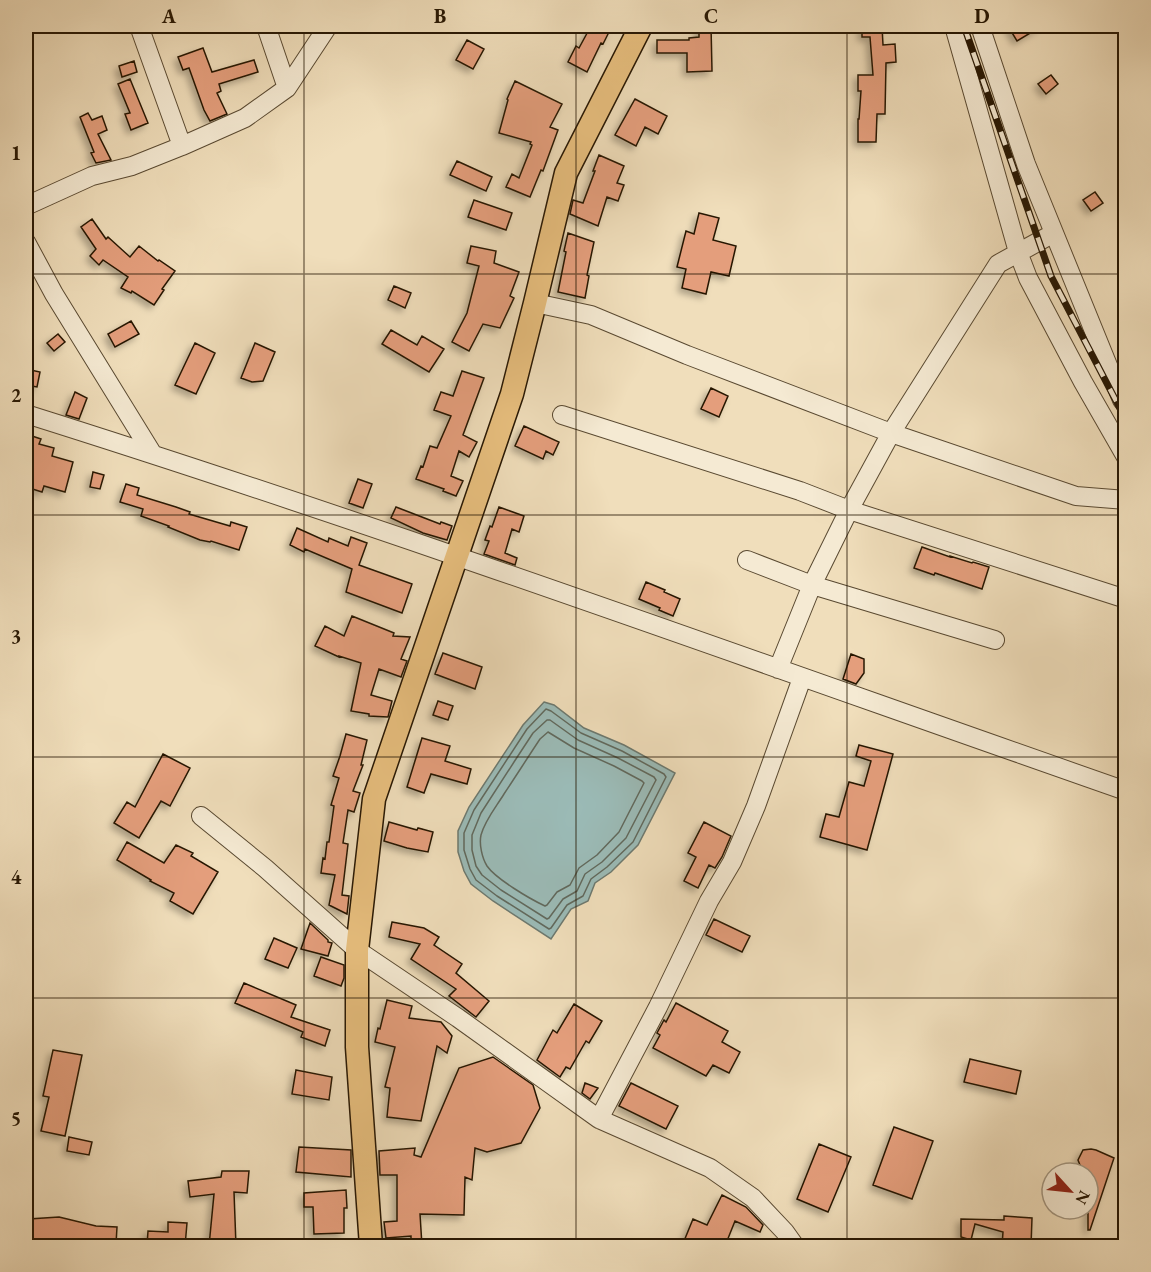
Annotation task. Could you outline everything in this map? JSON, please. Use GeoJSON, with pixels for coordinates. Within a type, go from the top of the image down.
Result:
{"type":"FeatureCollection","features":[{"type":"Feature","properties":{"kind":"main road"},"geometry":{"type":"LineString","coordinates":[[371,1246],[357,1047],[357,950],[374,799],[512,394],[566,173],[641,26]]}},
{"type":"Feature","properties":{"kind":"street"},"geometry":{"type":"LineString","coordinates":[[139,26],[182,146]]}},
{"type":"Feature","properties":{"kind":"street"},"geometry":{"type":"LineString","coordinates":[[266,26],[287,88]]}},
{"type":"Feature","properties":{"kind":"street"},"geometry":{"type":"LineString","coordinates":[[26,206],[92,176],[132,166],[245,118],[287,88],[328,26]]}},
{"type":"Feature","properties":{"kind":"street"},"geometry":{"type":"LineString","coordinates":[[954,26],[1018,252],[1028,278],[1125,457]]}},
{"type":"Feature","properties":{"kind":"street"},"geometry":{"type":"LineString","coordinates":[[980,26],[1026,164],[1125,405]]}},
{"type":"Feature","properties":{"kind":"street"},"geometry":{"type":"LineString","coordinates":[[778,669],[812,585],[891,433],[998,264],[1054,233]]}},
{"type":"Feature","properties":{"kind":"street"},"geometry":{"type":"LineString","coordinates":[[26,242],[54,294],[152,453]]}},
{"type":"Feature","properties":{"kind":"street"},"geometry":{"type":"LineString","coordinates":[[535,303],[591,315],[687,355],[891,433],[1076,496],[1125,500]]}},
{"type":"Feature","properties":{"kind":"street"},"geometry":{"type":"LineString","coordinates":[[26,414],[152,453],[456,556],[1125,791]]}},
{"type":"Feature","properties":{"kind":"street"},"geometry":{"type":"LineString","coordinates":[[562,415],[800,490],[849,510],[1125,599]]}},
{"type":"Feature","properties":{"kind":"street"},"geometry":{"type":"LineString","coordinates":[[747,560],[812,585],[995,640]]}},
{"type":"Feature","properties":{"kind":"street"},"geometry":{"type":"LineString","coordinates":[[599,1119],[658,1007],[709,902],[732,862],[756,806],[802,678]]}},
{"type":"Feature","properties":{"kind":"street"},"geometry":{"type":"LineString","coordinates":[[201,816],[265,868],[357,950],[458,1018],[599,1119],[710,1168],[753,1198],[795,1246]]}},
{"type":"Feature","properties":{"kind":"water"},"geometry":{"type":"Polygon","coordinates":[[[544,702],[554,705],[584,728],[624,745],[675,773],[638,845],[611,872],[595,883],[588,901],[571,909],[551,939],[471,884],[458,852],[458,831],[469,807],[523,725],[544,702]]]}},
{"type":"Feature","properties":{"kind":"building"},"geometry":{"type":"Polygon","coordinates":[[[591,26],[600,26],[610,30],[587,72],[568,62],[576,46],[579,48],[591,26]]]}},
{"type":"Feature","properties":{"kind":"building"},"geometry":{"type":"Polygon","coordinates":[[[699,26],[711,26],[712,71],[687,72],[687,53],[657,53],[657,40],[689,40],[689,38],[699,37],[699,26]]]}},
{"type":"Feature","properties":{"kind":"building"},"geometry":{"type":"Polygon","coordinates":[[[862,26],[882,26],[883,45],[895,44],[896,62],[886,63],[885,114],[877,114],[876,142],[858,142],[861,91],[858,91],[858,75],[873,75],[870,37],[862,37],[862,26]]]}},
{"type":"Feature","properties":{"kind":"building"},"geometry":{"type":"Polygon","coordinates":[[[1008,26],[1042,26],[1017,41],[1008,26]]]}},
{"type":"Feature","properties":{"kind":"building"},"geometry":{"type":"Polygon","coordinates":[[[467,40],[484,49],[473,69],[456,60],[467,40]]]}},
{"type":"Feature","properties":{"kind":"building"},"geometry":{"type":"Polygon","coordinates":[[[203,48],[212,72],[254,60],[258,72],[219,84],[221,91],[217,93],[227,114],[210,121],[189,68],[183,70],[178,57],[203,48]]]}},
{"type":"Feature","properties":{"kind":"building"},"geometry":{"type":"Polygon","coordinates":[[[134,61],[137,72],[122,77],[119,66],[134,61]]]}},
{"type":"Feature","properties":{"kind":"building"},"geometry":{"type":"Polygon","coordinates":[[[1051,75],[1058,84],[1046,94],[1038,84],[1051,75]]]}},
{"type":"Feature","properties":{"kind":"building"},"geometry":{"type":"Polygon","coordinates":[[[130,79],[148,123],[131,130],[125,114],[130,113],[118,84],[130,79]]]}},
{"type":"Feature","properties":{"kind":"building"},"geometry":{"type":"Polygon","coordinates":[[[515,81],[562,104],[550,127],[558,130],[543,171],[541,170],[530,197],[506,187],[512,174],[519,178],[532,145],[531,142],[499,133],[507,99],[515,81]]]}},
{"type":"Feature","properties":{"kind":"building"},"geometry":{"type":"Polygon","coordinates":[[[635,99],[667,116],[658,134],[645,127],[636,146],[615,135],[635,99]]]}},
{"type":"Feature","properties":{"kind":"building"},"geometry":{"type":"Polygon","coordinates":[[[88,113],[92,120],[102,116],[107,130],[98,134],[111,160],[96,163],[91,153],[94,152],[80,117],[88,113]]]}},
{"type":"Feature","properties":{"kind":"building"},"geometry":{"type":"Polygon","coordinates":[[[599,155],[624,166],[617,183],[624,185],[618,201],[607,197],[598,226],[570,214],[573,200],[583,203],[599,155]]]}},
{"type":"Feature","properties":{"kind":"building"},"geometry":{"type":"Polygon","coordinates":[[[457,161],[492,177],[486,191],[450,175],[457,161]]]}},
{"type":"Feature","properties":{"kind":"building"},"geometry":{"type":"Polygon","coordinates":[[[1095,192],[1103,203],[1091,211],[1083,200],[1095,192]]]}},
{"type":"Feature","properties":{"kind":"building"},"geometry":{"type":"Polygon","coordinates":[[[474,200],[512,213],[506,230],[468,217],[474,200]]]}},
{"type":"Feature","properties":{"kind":"building"},"geometry":{"type":"Polygon","coordinates":[[[699,213],[719,218],[713,240],[736,246],[729,276],[711,272],[706,294],[682,288],[686,269],[677,267],[686,231],[694,234],[699,213]]]}},
{"type":"Feature","properties":{"kind":"building"},"geometry":{"type":"Polygon","coordinates":[[[92,219],[106,239],[108,237],[130,257],[139,246],[175,271],[154,305],[132,291],[131,293],[121,288],[128,277],[103,260],[99,265],[90,256],[96,249],[81,227],[92,219]]]}},
{"type":"Feature","properties":{"kind":"building"},"geometry":{"type":"Polygon","coordinates":[[[568,233],[594,242],[585,298],[558,292],[568,233]]]}},
{"type":"Feature","properties":{"kind":"building"},"geometry":{"type":"Polygon","coordinates":[[[471,246],[496,251],[494,263],[519,272],[510,296],[514,298],[500,328],[483,324],[469,351],[452,342],[467,313],[479,266],[467,263],[471,246]]]}},
{"type":"Feature","properties":{"kind":"building"},"geometry":{"type":"Polygon","coordinates":[[[394,286],[411,293],[405,308],[388,300],[394,286]]]}},
{"type":"Feature","properties":{"kind":"building"},"geometry":{"type":"Polygon","coordinates":[[[131,321],[139,334],[115,347],[108,334],[131,321]]]}},
{"type":"Feature","properties":{"kind":"building"},"geometry":{"type":"Polygon","coordinates":[[[391,330],[417,345],[422,336],[444,349],[429,372],[382,344],[391,330]]]}},
{"type":"Feature","properties":{"kind":"building"},"geometry":{"type":"Polygon","coordinates":[[[58,334],[65,342],[54,351],[47,343],[58,334]]]}},
{"type":"Feature","properties":{"kind":"building"},"geometry":{"type":"Polygon","coordinates":[[[195,343],[215,353],[196,394],[175,385],[195,343]]]}},
{"type":"Feature","properties":{"kind":"building"},"geometry":{"type":"Polygon","coordinates":[[[255,343],[275,352],[263,381],[252,382],[241,378],[255,343]]]}},
{"type":"Feature","properties":{"kind":"building"},"geometry":{"type":"Polygon","coordinates":[[[26,369],[40,372],[37,387],[26,385],[26,369]]]}},
{"type":"Feature","properties":{"kind":"building"},"geometry":{"type":"Polygon","coordinates":[[[462,371],[484,378],[463,435],[477,442],[469,457],[459,451],[451,476],[463,481],[456,496],[416,479],[430,446],[437,448],[451,416],[434,410],[441,392],[453,396],[462,371]]]}},
{"type":"Feature","properties":{"kind":"building"},"geometry":{"type":"Polygon","coordinates":[[[711,388],[728,396],[719,417],[701,409],[711,388]]]}},
{"type":"Feature","properties":{"kind":"building"},"geometry":{"type":"Polygon","coordinates":[[[75,392],[87,398],[79,419],[66,415],[75,392]]]}},
{"type":"Feature","properties":{"kind":"building"},"geometry":{"type":"Polygon","coordinates":[[[524,426],[559,442],[553,455],[546,451],[543,459],[515,446],[524,426]]]}},
{"type":"Feature","properties":{"kind":"building"},"geometry":{"type":"Polygon","coordinates":[[[26,434],[41,439],[39,444],[54,448],[52,456],[73,462],[65,492],[44,486],[42,492],[26,487],[26,434]]]}},
{"type":"Feature","properties":{"kind":"building"},"geometry":{"type":"Polygon","coordinates":[[[93,472],[104,475],[100,489],[90,487],[93,472]]]}},
{"type":"Feature","properties":{"kind":"building"},"geometry":{"type":"Polygon","coordinates":[[[358,479],[372,484],[363,508],[349,503],[358,479]]]}},
{"type":"Feature","properties":{"kind":"building"},"geometry":{"type":"Polygon","coordinates":[[[126,484],[139,488],[137,495],[190,512],[189,514],[230,526],[231,522],[247,527],[239,550],[200,540],[141,516],[143,509],[120,502],[126,484]]]}},
{"type":"Feature","properties":{"kind":"building"},"geometry":{"type":"Polygon","coordinates":[[[396,507],[440,524],[441,522],[452,526],[447,540],[423,533],[391,518],[396,507]]]}},
{"type":"Feature","properties":{"kind":"building"},"geometry":{"type":"Polygon","coordinates":[[[499,507],[524,516],[519,532],[512,529],[505,553],[517,558],[515,565],[484,554],[489,541],[485,540],[499,507]]]}},
{"type":"Feature","properties":{"kind":"building"},"geometry":{"type":"Polygon","coordinates":[[[297,528],[328,542],[329,538],[348,546],[351,537],[367,543],[359,565],[412,584],[402,613],[346,592],[352,569],[290,545],[297,528]]]}},
{"type":"Feature","properties":{"kind":"building"},"geometry":{"type":"Polygon","coordinates":[[[922,547],[989,567],[982,589],[914,568],[922,547]]]}},
{"type":"Feature","properties":{"kind":"building"},"geometry":{"type":"Polygon","coordinates":[[[646,582],[680,599],[673,616],[639,599],[646,582]]]}},
{"type":"Feature","properties":{"kind":"building"},"geometry":{"type":"Polygon","coordinates":[[[352,616],[394,633],[393,636],[410,637],[401,659],[407,661],[401,677],[379,669],[371,695],[392,701],[388,717],[369,716],[369,714],[351,711],[361,663],[339,657],[315,646],[325,626],[344,636],[352,616]]]}},
{"type":"Feature","properties":{"kind":"building"},"geometry":{"type":"Polygon","coordinates":[[[443,653],[482,667],[475,689],[435,674],[443,653]]]}},
{"type":"Feature","properties":{"kind":"building"},"geometry":{"type":"Polygon","coordinates":[[[851,654],[864,659],[864,673],[856,684],[843,679],[851,654]]]}},
{"type":"Feature","properties":{"kind":"building"},"geometry":{"type":"Polygon","coordinates":[[[438,701],[453,706],[448,720],[433,715],[438,701]]]}},
{"type":"Feature","properties":{"kind":"building"},"geometry":{"type":"Polygon","coordinates":[[[346,734],[367,740],[361,765],[363,765],[353,791],[360,793],[354,812],[348,810],[343,843],[348,844],[342,895],[349,896],[347,914],[329,905],[335,875],[321,873],[327,842],[329,842],[334,806],[331,805],[339,778],[333,776],[346,734]]]}},
{"type":"Feature","properties":{"kind":"building"},"geometry":{"type":"Polygon","coordinates":[[[422,738],[450,746],[445,761],[471,769],[467,784],[431,774],[424,793],[407,787],[422,738]]]}},
{"type":"Feature","properties":{"kind":"building"},"geometry":{"type":"Polygon","coordinates":[[[859,745],[893,754],[867,850],[820,837],[826,814],[839,817],[849,782],[864,786],[871,761],[856,756],[859,745]]]}},
{"type":"Feature","properties":{"kind":"building"},"geometry":{"type":"Polygon","coordinates":[[[163,754],[190,768],[170,806],[161,801],[139,838],[114,823],[127,802],[135,807],[163,754]]]}},
{"type":"Feature","properties":{"kind":"building"},"geometry":{"type":"Polygon","coordinates":[[[389,822],[433,832],[428,852],[384,841],[389,822]]]}},
{"type":"Feature","properties":{"kind":"building"},"geometry":{"type":"Polygon","coordinates":[[[704,822],[731,836],[722,857],[715,868],[709,865],[698,888],[684,881],[696,857],[688,853],[704,822]]]}},
{"type":"Feature","properties":{"kind":"building"},"geometry":{"type":"Polygon","coordinates":[[[127,842],[164,863],[176,845],[193,853],[191,856],[218,872],[193,914],[170,901],[174,893],[117,860],[127,842]]]}},
{"type":"Feature","properties":{"kind":"building"},"geometry":{"type":"Polygon","coordinates":[[[714,919],[750,936],[742,952],[706,935],[714,919]]]}},
{"type":"Feature","properties":{"kind":"building"},"geometry":{"type":"Polygon","coordinates":[[[392,922],[424,928],[439,937],[434,945],[462,964],[456,973],[489,1001],[476,1017],[449,996],[456,989],[411,959],[420,944],[389,937],[392,922]]]}},
{"type":"Feature","properties":{"kind":"building"},"geometry":{"type":"Polygon","coordinates":[[[310,923],[328,942],[332,943],[328,956],[301,949],[310,923]]]}},
{"type":"Feature","properties":{"kind":"building"},"geometry":{"type":"Polygon","coordinates":[[[274,938],[297,948],[288,968],[265,959],[274,938]]]}},
{"type":"Feature","properties":{"kind":"building"},"geometry":{"type":"Polygon","coordinates":[[[321,957],[344,965],[344,978],[341,986],[314,976],[321,957]]]}},
{"type":"Feature","properties":{"kind":"building"},"geometry":{"type":"Polygon","coordinates":[[[244,983],[296,1005],[291,1017],[330,1030],[325,1046],[301,1037],[303,1032],[235,1003],[244,983]]]}},
{"type":"Feature","properties":{"kind":"building"},"geometry":{"type":"Polygon","coordinates":[[[387,1000],[412,1006],[409,1018],[441,1022],[452,1036],[447,1053],[437,1046],[421,1121],[387,1117],[390,1088],[385,1087],[395,1047],[375,1042],[387,1000]]]}},
{"type":"Feature","properties":{"kind":"building"},"geometry":{"type":"Polygon","coordinates":[[[676,1003],[728,1031],[722,1042],[740,1052],[729,1073],[713,1065],[706,1076],[653,1048],[660,1035],[657,1033],[676,1003]]]}},
{"type":"Feature","properties":{"kind":"building"},"geometry":{"type":"Polygon","coordinates":[[[574,1004],[602,1021],[589,1043],[586,1041],[570,1069],[566,1067],[560,1077],[537,1060],[553,1030],[557,1033],[574,1004]]]}},
{"type":"Feature","properties":{"kind":"building"},"geometry":{"type":"Polygon","coordinates":[[[53,1050],[82,1055],[65,1136],[41,1131],[49,1097],[43,1096],[53,1050]]]}},
{"type":"Feature","properties":{"kind":"building"},"geometry":{"type":"Polygon","coordinates":[[[493,1057],[533,1085],[540,1108],[521,1143],[487,1152],[475,1148],[472,1180],[465,1177],[464,1215],[420,1214],[422,1246],[411,1246],[411,1236],[386,1238],[384,1222],[397,1221],[397,1175],[380,1175],[379,1151],[415,1148],[414,1155],[421,1157],[459,1068],[493,1057]]]}},
{"type":"Feature","properties":{"kind":"building"},"geometry":{"type":"Polygon","coordinates":[[[970,1059],[1021,1071],[1016,1094],[964,1082],[970,1059]]]}},
{"type":"Feature","properties":{"kind":"building"},"geometry":{"type":"Polygon","coordinates":[[[296,1070],[332,1077],[329,1100],[292,1094],[296,1070]]]}},
{"type":"Feature","properties":{"kind":"building"},"geometry":{"type":"Polygon","coordinates":[[[585,1083],[598,1088],[590,1099],[582,1093],[585,1083]]]}},
{"type":"Feature","properties":{"kind":"building"},"geometry":{"type":"Polygon","coordinates":[[[631,1083],[678,1106],[666,1129],[619,1106],[631,1083]]]}},
{"type":"Feature","properties":{"kind":"building"},"geometry":{"type":"Polygon","coordinates":[[[894,1127],[933,1141],[912,1199],[873,1185],[894,1127]]]}},
{"type":"Feature","properties":{"kind":"building"},"geometry":{"type":"Polygon","coordinates":[[[69,1137],[92,1142],[89,1155],[67,1151],[69,1137]]]}},
{"type":"Feature","properties":{"kind":"building"},"geometry":{"type":"Polygon","coordinates":[[[819,1144],[851,1157],[828,1212],[797,1199],[819,1144]]]}},
{"type":"Feature","properties":{"kind":"building"},"geometry":{"type":"Polygon","coordinates":[[[299,1147],[351,1150],[351,1177],[296,1172],[299,1147]]]}},
{"type":"Feature","properties":{"kind":"building"},"geometry":{"type":"Polygon","coordinates":[[[1083,1150],[1096,1150],[1114,1158],[1100,1200],[1100,1161],[1078,1161],[1083,1150]]]}},
{"type":"Feature","properties":{"kind":"building"},"geometry":{"type":"Polygon","coordinates":[[[222,1171],[249,1171],[247,1193],[234,1192],[236,1246],[209,1246],[214,1194],[190,1197],[188,1181],[221,1177],[222,1171]]]}},
{"type":"Feature","properties":{"kind":"building"},"geometry":{"type":"Polygon","coordinates":[[[346,1190],[347,1208],[344,1208],[344,1233],[314,1234],[313,1207],[304,1207],[304,1193],[346,1190]]]}},
{"type":"Feature","properties":{"kind":"building"},"geometry":{"type":"Polygon","coordinates":[[[722,1195],[746,1207],[763,1225],[760,1232],[735,1221],[725,1246],[682,1246],[693,1219],[707,1225],[722,1195]]]}},
{"type":"Feature","properties":{"kind":"building"},"geometry":{"type":"Polygon","coordinates":[[[1004,1216],[1032,1218],[1031,1246],[1002,1246],[1003,1232],[975,1224],[971,1240],[961,1237],[961,1219],[1004,1220],[1004,1216]]]}},
{"type":"Feature","properties":{"kind":"building"},"geometry":{"type":"Polygon","coordinates":[[[59,1217],[96,1226],[117,1227],[116,1244],[30,1246],[29,1219],[59,1217]]]}},
{"type":"Feature","properties":{"kind":"building"},"geometry":{"type":"Polygon","coordinates":[[[1088,1221],[1093,1221],[1090,1230],[1088,1230],[1088,1221]]]}},
{"type":"Feature","properties":{"kind":"building"},"geometry":{"type":"Polygon","coordinates":[[[168,1222],[187,1223],[185,1246],[147,1246],[148,1231],[168,1232],[168,1222]]]}},
{"type":"Feature","properties":{"kind":"railway"},"geometry":{"type":"LineString","coordinates":[[964,26],[1051,276],[1126,420]]}}]}
